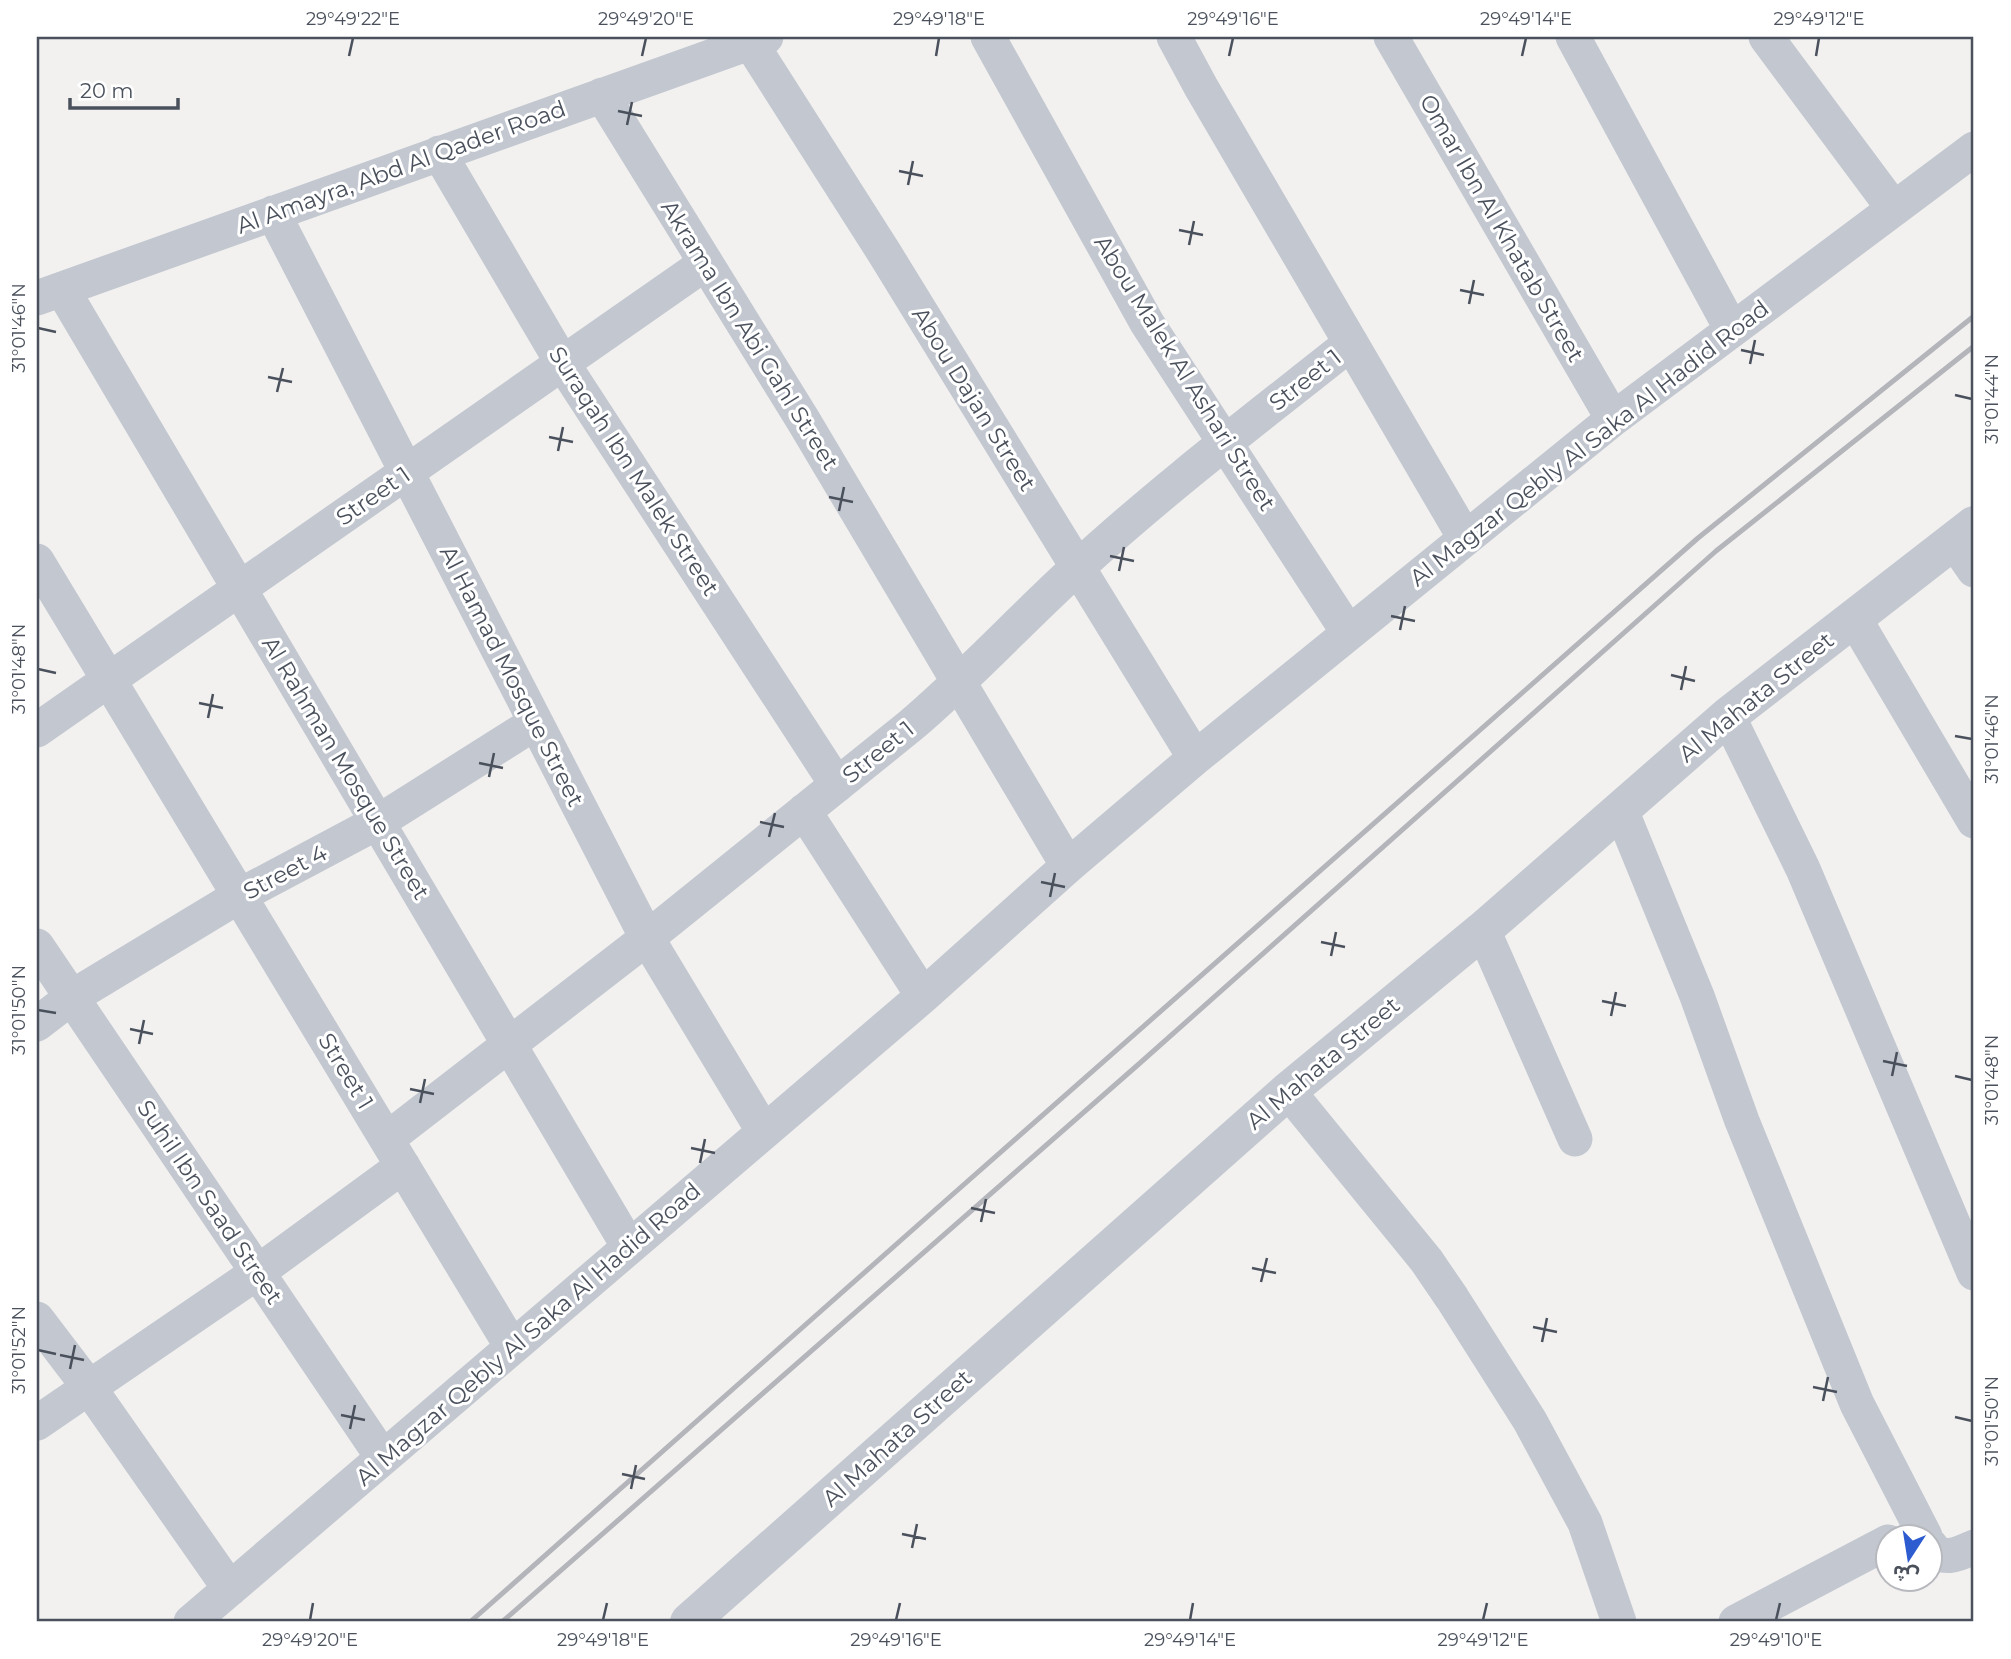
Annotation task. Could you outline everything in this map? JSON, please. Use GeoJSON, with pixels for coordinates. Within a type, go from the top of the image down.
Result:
{"type":"FeatureCollection","features":[{"type":"Feature","properties":{"kind":"street","name":"Abou Malek Al Ashari Street"},"geometry":{"type":"LineString","coordinates":[[988,37],[1147,323],[1348,632]]}},
{"type":"Feature","properties":{"kind":"street"},"geometry":{"type":"LineString","coordinates":[[1174,37],[1465,538]]}},
{"type":"Feature","properties":{"kind":"street","name":"Omar Ibn Al Khatab Street"},"geometry":{"type":"LineString","coordinates":[[1391,37],[1613,419]]}},
{"type":"Feature","properties":{"kind":"street"},"geometry":{"type":"LineString","coordinates":[[1573,37],[1732,330]]}},
{"type":"Feature","properties":{"kind":"street"},"geometry":{"type":"LineString","coordinates":[[1766,37],[1894,209]]}},
{"type":"Feature","properties":{"kind":"street","name":"Al Amayra, Abd Al Qader Road"},"geometry":{"type":"LineString","coordinates":[[49,293],[758,40]]}},
{"type":"Feature","properties":{"kind":"street","name":"Abou Dajan Street"},"geometry":{"type":"LineString","coordinates":[[758,40],[871,231],[1195,758]]}},
{"type":"Feature","properties":{"kind":"street","name":"Akrama Ibn Abi Gahl Street"},"geometry":{"type":"LineString","coordinates":[[602,95],[959,680],[1068,866]]}},
{"type":"Feature","properties":{"kind":"street","name":"Al Magzar Qebly Al Saka Al Hadid Road"},"geometry":{"type":"LineString","coordinates":[[191,1622],[923,996],[1068,866],[1195,758],[1613,419],[1974,149]]}},
{"type":"Feature","properties":{"kind":"street","name":"Suraqah Ibn Malek Street"},"geometry":{"type":"LineString","coordinates":[[439,153],[563,364],[837,785]]}},
{"type":"Feature","properties":{"kind":"street","name":"Al Hamad Mosque Street"},"geometry":{"type":"LineString","coordinates":[[273,213],[647,937],[764,1132]]}},
{"type":"Feature","properties":{"kind":"street","name":"Street 1"},"geometry":{"type":"LineString","coordinates":[[37,730],[706,264]]}},
{"type":"Feature","properties":{"kind":"street","name":"Al Rahman Mosque Street"},"geometry":{"type":"LineString","coordinates":[[49,293],[240,589],[629,1247]]}},
{"type":"Feature","properties":{"kind":"street","name":"Street 1"},"geometry":{"type":"LineString","coordinates":[[395,1152],[509,1044],[647,937],[936,704],[1078,568],[1226,442],[1351,344]]}},
{"type":"Feature","properties":{"kind":"street","name":"Al Mahata Street"},"geometry":{"type":"LineString","coordinates":[[689,1622],[1287,1091],[1483,930],[1728,716],[1854,618],[1967,545]]}},
{"type":"Feature","properties":{"kind":"street","name":"Street 1"},"geometry":{"type":"LineString","coordinates":[[37,561],[512,1347]]}},
{"type":"Feature","properties":{"kind":"street"},"geometry":{"type":"LineString","coordinates":[[1854,618],[1974,821]]}},
{"type":"Feature","properties":{"kind":"street"},"geometry":{"type":"LineString","coordinates":[[1728,716],[1803,869],[1974,1273]]}},
{"type":"Feature","properties":{"kind":"street","name":"Street 4"},"geometry":{"type":"LineString","coordinates":[[37,1024],[72,997],[239,896],[377,822],[536,723]]}},
{"type":"Feature","properties":{"kind":"street"},"geometry":{"type":"LineString","coordinates":[[1621,810],[1697,996],[1742,1121],[1857,1404],[1912,1522]]}},
{"type":"Feature","properties":{"kind":"street"},"geometry":{"type":"LineString","coordinates":[[804,811],[923,996]]}},
{"type":"Feature","properties":{"kind":"street"},"geometry":{"type":"LineString","coordinates":[[1483,930],[1575,1139]]}},
{"type":"Feature","properties":{"kind":"street","name":"Suhil Ibn Saad Street"},"geometry":{"type":"LineString","coordinates":[[37,946],[383,1458]]}},
{"type":"Feature","properties":{"kind":"street"},"geometry":{"type":"LineString","coordinates":[[1287,1091],[1426,1260],[1530,1421],[1585,1523],[1619,1622]]}},
{"type":"Feature","properties":{"kind":"street"},"geometry":{"type":"LineString","coordinates":[[37,1423],[258,1272],[395,1152]]}},
{"type":"Feature","properties":{"kind":"street"},"geometry":{"type":"LineString","coordinates":[[37,1319],[88,1386],[230,1589]]}},
{"type":"Feature","properties":{"kind":"street"},"geometry":{"type":"LineString","coordinates":[[1944,1556],[1956,1555],[1974,1546]]}},
{"type":"Feature","properties":{"kind":"street"},"geometry":{"type":"LineString","coordinates":[[1736,1622],[1874,1549]]}},
{"type":"Feature","properties":{"kind":"railway"},"geometry":{"type":"LineString","coordinates":[[470,1622],[1698,538],[1974,316]]}},
{"type":"Feature","properties":{"kind":"railway"},"geometry":{"type":"LineString","coordinates":[[502,1622],[1140,1063],[1716,551],[1974,346]]}}]}
